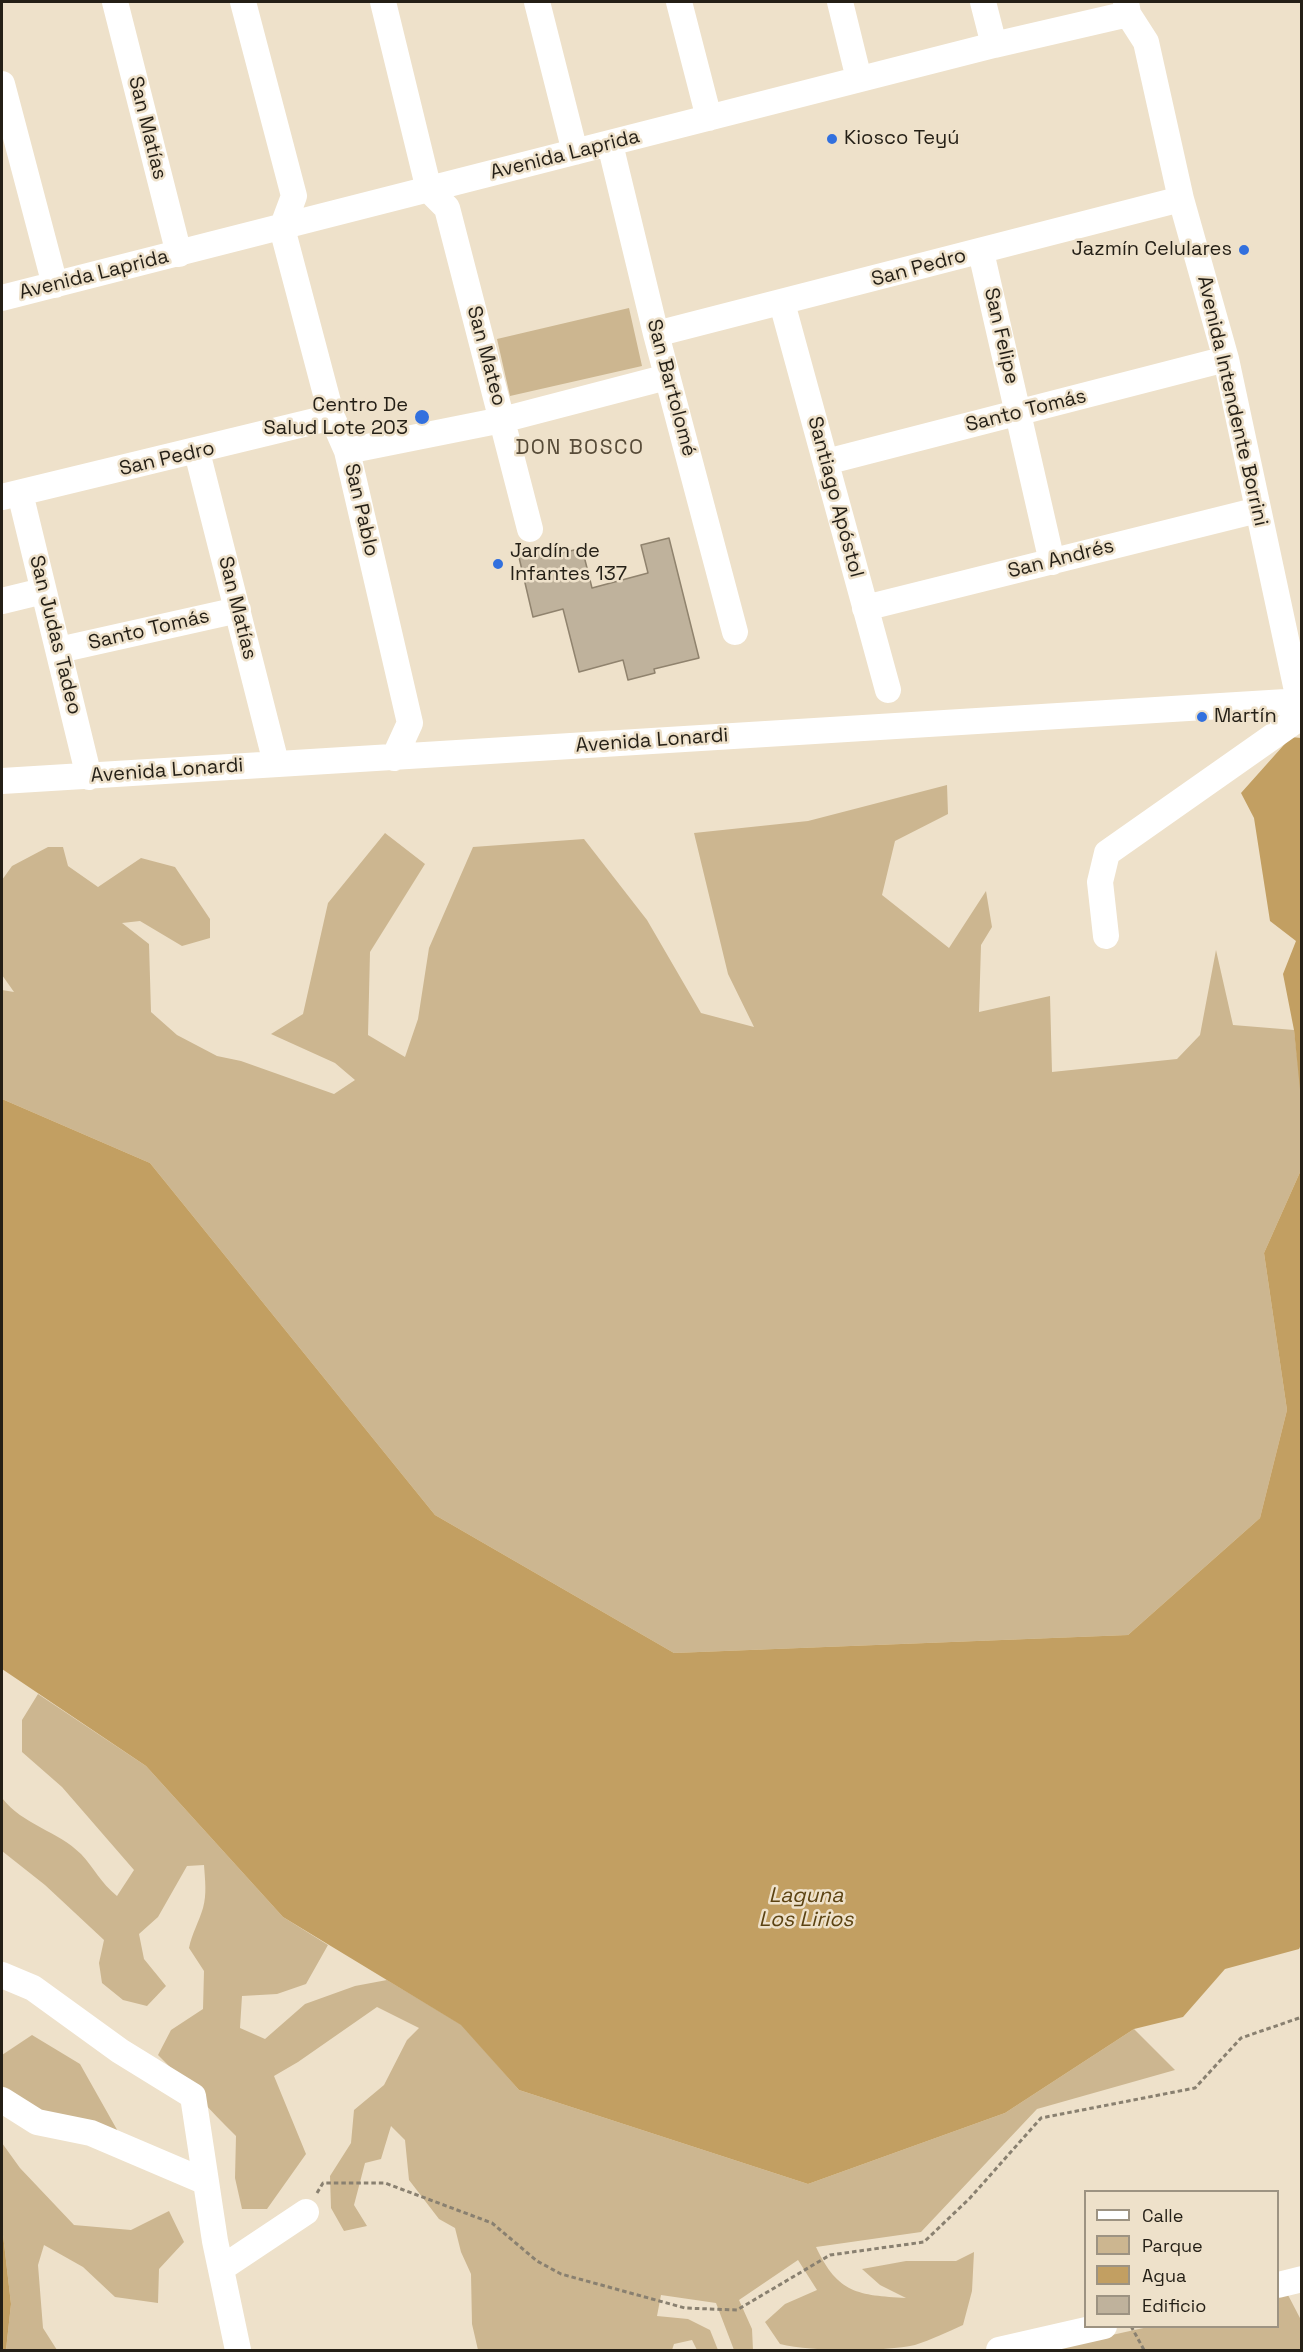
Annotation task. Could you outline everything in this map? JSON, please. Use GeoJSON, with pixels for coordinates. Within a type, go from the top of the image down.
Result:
{"type":"FeatureCollection","features":[{"type":"Feature","properties":{"kind":"street","name":"San Matías"},"geometry":{"type":"LineString","coordinates":[[115,2],[179,254]]}},
{"type":"Feature","properties":{"kind":"street"},"geometry":{"type":"LineString","coordinates":[[243,2],[294,196],[282,228]]}},
{"type":"Feature","properties":{"kind":"street"},"geometry":{"type":"LineString","coordinates":[[383,2],[429,190]]}},
{"type":"Feature","properties":{"kind":"street"},"geometry":{"type":"LineString","coordinates":[[537,2],[575,152]]}},
{"type":"Feature","properties":{"kind":"street"},"geometry":{"type":"LineString","coordinates":[[679,2],[709,118]]}},
{"type":"Feature","properties":{"kind":"street"},"geometry":{"type":"LineString","coordinates":[[840,2],[859,79]]}},
{"type":"Feature","properties":{"kind":"street"},"geometry":{"type":"LineString","coordinates":[[983,2],[994,45]]}},
{"type":"Feature","properties":{"kind":"street","name":"Avenida Laprida"},"geometry":{"type":"LineString","coordinates":[[2,298],[610,144],[994,45],[1127,8]]}},
{"type":"Feature","properties":{"kind":"street","name":"Avenida Intendente Borrini"},"geometry":{"type":"LineString","coordinates":[[1127,8],[1146,42],[1181,199],[1226,358],[1301,706]]}},
{"type":"Feature","properties":{"kind":"street"},"geometry":{"type":"LineString","coordinates":[[2,84],[7,128],[55,285]]}},
{"type":"Feature","properties":{"kind":"street","name":"San Bartolomé"},"geometry":{"type":"LineString","coordinates":[[610,144],[667,377],[735,632]]}},
{"type":"Feature","properties":{"kind":"street","name":"San Mateo"},"geometry":{"type":"LineString","coordinates":[[429,190],[447,208],[530,529]]}},
{"type":"Feature","properties":{"kind":"street","name":"San Pedro"},"geometry":{"type":"LineString","coordinates":[[656,334],[1181,199]]}},
{"type":"Feature","properties":{"kind":"street","name":"San Pablo"},"geometry":{"type":"LineString","coordinates":[[282,228],[332,417],[347,451],[410,723],[394,758]]}},
{"type":"Feature","properties":{"kind":"street","name":"San Felipe"},"geometry":{"type":"LineString","coordinates":[[981,252],[1052,562]]}},
{"type":"Feature","properties":{"kind":"street","name":"Santiago Apóstol"},"geometry":{"type":"LineString","coordinates":[[783,303],[888,690]]}},
{"type":"Feature","properties":{"kind":"street","name":"Santo Tomás"},"geometry":{"type":"LineString","coordinates":[[826,462],[1226,358]]}},
{"type":"Feature","properties":{"kind":"street"},"geometry":{"type":"LineString","coordinates":[[347,451],[502,420],[667,377]]}},
{"type":"Feature","properties":{"kind":"street","name":"San Pedro"},"geometry":{"type":"LineString","coordinates":[[11,495],[197,452],[332,417]]}},
{"type":"Feature","properties":{"kind":"street","name":"San Matías"},"geometry":{"type":"LineString","coordinates":[[197,452],[276,763]]}},
{"type":"Feature","properties":{"kind":"street","name":"San Judas Tadeo"},"geometry":{"type":"LineString","coordinates":[[11,495],[43,591],[89,777]]}},
{"type":"Feature","properties":{"kind":"street","name":"San Andrés"},"geometry":{"type":"LineString","coordinates":[[864,608],[1258,510]]}},
{"type":"Feature","properties":{"kind":"street"},"geometry":{"type":"LineString","coordinates":[[2,601],[43,591]]}},
{"type":"Feature","properties":{"kind":"street","name":"Santo Tomás"},"geometry":{"type":"LineString","coordinates":[[59,650],[238,610]]}},
{"type":"Feature","properties":{"kind":"street"},"geometry":{"type":"LineString","coordinates":[[1106,936],[1100,882],[1107,853],[1301,706]]}},
{"type":"Feature","properties":{"kind":"street","name":"Avenida Lonardi"},"geometry":{"type":"LineString","coordinates":[[2,781],[276,763],[1301,706]]}},
{"type":"Feature","properties":{"kind":"street"},"geometry":{"type":"LineString","coordinates":[[2,1975],[33,1988],[120,2051],[193,2096],[215,2241],[238,2350]]}},
{"type":"Feature","properties":{"kind":"street"},"geometry":{"type":"LineString","coordinates":[[2,2100],[37,2122],[91,2133],[206,2182]]}},
{"type":"Feature","properties":{"kind":"street"},"geometry":{"type":"LineString","coordinates":[[222,2268],[306,2212]]}},
{"type":"Feature","properties":{"kind":"street"},"geometry":{"type":"LineString","coordinates":[[1279,2285],[1302,2279]]}},
{"type":"Feature","properties":{"kind":"street"},"geometry":{"type":"LineString","coordinates":[[999,2350],[1095,2328]]}},
{"type":"Feature","properties":{"kind":"path"},"geometry":{"type":"LineString","coordinates":[[306,2212],[323,2183],[385,2183],[492,2223],[537,2261],[561,2274],[685,2308],[737,2310],[830,2255],[924,2242],[970,2198],[1041,2118],[1195,2088],[1241,2038],[1302,2017]]}},
{"type":"Feature","properties":{"kind":"path"},"geometry":{"type":"LineString","coordinates":[[1132,2328],[1144,2350]]}},
{"type":"Feature","properties":{"kind":"green space"},"geometry":{"type":"Polygon","coordinates":[[[629,308],[642,366],[510,396],[497,339],[629,308]]]}},
{"type":"Feature","properties":{"kind":"green space"},"geometry":{"type":"Polygon","coordinates":[[[947,785],[948,814],[895,841],[882,895],[949,948],[986,891],[992,927],[981,945],[979,1012],[1050,996],[1052,1072],[1177,1059],[1200,1035],[1216,950],[1233,1025],[1294,1030],[1302,1099],[1301,1170],[1264,1253],[1287,1410],[1260,1518],[1128,1635],[674,1653],[435,1515],[150,1163],[2,1099],[2,990],[14,992],[2,975],[2,880],[12,866],[48,847],[63,847],[68,866],[98,887],[141,858],[175,867],[210,919],[210,938],[182,946],[140,921],[122,923],[149,944],[151,1012],[177,1035],[217,1056],[241,1061],[334,1094],[355,1080],[335,1063],[271,1034],[303,1014],[328,903],[385,833],[425,864],[370,952],[368,1035],[405,1057],[418,1019],[429,948],[473,847],[584,839],[647,920],[701,1013],[754,1027],[728,974],[694,833],[808,821],[947,785]]]}},
{"type":"Feature","properties":{"kind":"green space"},"geometry":{"type":"Polygon","coordinates":[[[38,1694],[146,1766],[283,1917],[328,1945],[306,1984],[277,1994],[242,1996],[240,2028],[265,2039],[305,2004],[355,1986],[387,1980],[462,2025],[519,2090],[808,2184],[1005,2113],[1134,2029],[1175,2070],[1037,2109],[921,2232],[816,2247],[833,2274],[851,2289],[862,2293],[906,2298],[880,2285],[862,2269],[906,2261],[956,2261],[974,2252],[972,2291],[963,2325],[927,2341],[915,2345],[867,2350],[810,2349],[780,2344],[765,2322],[785,2304],[817,2290],[798,2260],[739,2300],[752,2329],[753,2350],[734,2350],[716,2303],[661,2295],[657,2316],[688,2319],[710,2330],[718,2350],[697,2350],[692,2340],[674,2344],[672,2350],[478,2350],[472,2324],[471,2274],[461,2252],[455,2228],[439,2219],[409,2180],[405,2140],[391,2126],[381,2159],[365,2163],[354,2205],[367,2226],[344,2231],[331,2208],[330,2176],[351,2143],[354,2110],[384,2085],[407,2040],[419,2028],[377,2007],[274,2076],[306,2154],[267,2209],[242,2209],[235,2178],[236,2136],[158,2055],[171,2030],[203,2009],[204,1971],[189,1948],[204,1903],[204,1865],[187,1866],[158,1917],[139,1934],[144,1959],[166,1986],[147,2006],[123,2000],[102,1983],[99,1963],[104,1940],[45,1885],[2,1851],[2,1798],[30,1822],[72,1846],[117,1896],[134,1870],[62,1787],[22,1752],[22,1720],[38,1694]]]}},
{"type":"Feature","properties":{"kind":"green space"},"geometry":{"type":"Polygon","coordinates":[[[32,2035],[80,2064],[120,2135],[50,2117],[2,2086],[2,2055],[32,2035]]]}},
{"type":"Feature","properties":{"kind":"green space"},"geometry":{"type":"Polygon","coordinates":[[[2,2143],[20,2168],[74,2225],[131,2230],[169,2211],[184,2242],[159,2269],[158,2303],[115,2297],[83,2267],[44,2245],[38,2265],[43,2328],[57,2350],[6,2350],[11,2304],[2,2226],[2,2143]]]}},
{"type":"Feature","properties":{"kind":"green space"},"geometry":{"type":"Polygon","coordinates":[[[1288,2295],[1301,2320],[1301,2350],[1044,2350],[1143,2328],[1279,2328],[1279,2297],[1288,2295]]]}},
{"type":"Feature","properties":{"kind":"water"},"geometry":{"type":"Polygon","coordinates":[[[1291,737],[1301,738],[1301,1099],[1294,1030],[1283,974],[1296,941],[1270,921],[1254,818],[1241,793],[1291,737]]]}},
{"type":"Feature","properties":{"kind":"water","name":"Laguna Los Lirios"},"geometry":{"type":"Polygon","coordinates":[[[2,1099],[150,1163],[435,1515],[674,1653],[1128,1635],[1260,1518],[1287,1410],[1264,1253],[1301,1170],[1301,1945],[1299,1949],[1225,1969],[1183,2017],[1134,2029],[1005,2113],[808,2184],[519,2090],[461,2025],[283,1917],[146,1766],[2,1669],[2,1099]]]}},
{"type":"Feature","properties":{"kind":"water"},"geometry":{"type":"Polygon","coordinates":[[[2,2226],[11,2304],[6,2350],[2,2350],[2,2226]]]}},
{"type":"Feature","properties":{"kind":"building"},"geometry":{"type":"Polygon","coordinates":[[[669,538],[699,658],[654,669],[655,673],[628,680],[623,660],[579,672],[563,609],[533,617],[518,553],[539,547],[542,558],[582,548],[592,588],[648,573],[641,545],[669,538]]]}},
{"type":"Feature","properties":{"kind":"place","name":"Kiosco Teyú"},"geometry":{"type":"Point","coordinates":[832,139]}},
{"type":"Feature","properties":{"kind":"place","name":"Jazmín Celulares"},"geometry":{"type":"Point","coordinates":[1244,250]}},
{"type":"Feature","properties":{"kind":"place","name":"Centro De Salud Lote 203"},"geometry":{"type":"Point","coordinates":[422,417]}},
{"type":"Feature","properties":{"kind":"place","name":"Jardín de Infantes 137"},"geometry":{"type":"Point","coordinates":[498,564]}},
{"type":"Feature","properties":{"kind":"place","name":"Martín"},"geometry":{"type":"Point","coordinates":[1202,717]}},
{"type":"Feature","properties":{"kind":"district","name":"DON BOSCO"},"geometry":{"type":"Point","coordinates":[580,448]}}]}
